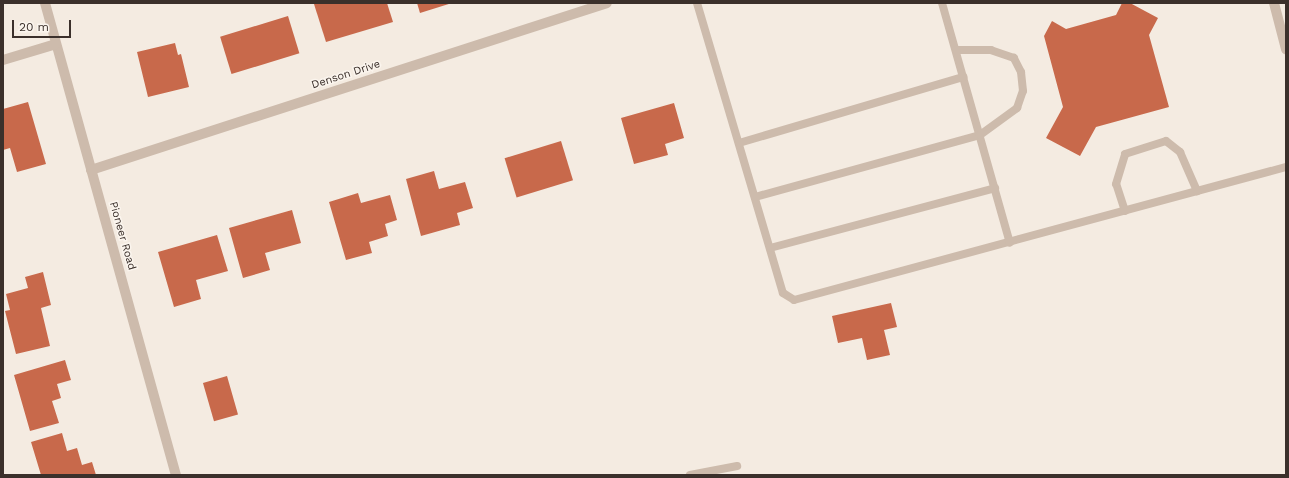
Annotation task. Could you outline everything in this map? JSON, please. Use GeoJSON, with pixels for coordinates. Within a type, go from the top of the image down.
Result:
{"type":"FeatureCollection","features":[{"type":"Feature","properties":{"kind":"street","name":"Pioneer Road"},"geometry":{"type":"LineString","coordinates":[[45,3],[176,475]]}},
{"type":"Feature","properties":{"kind":"street","name":"Denson Drive"},"geometry":{"type":"LineString","coordinates":[[92,170],[607,3]]}},
{"type":"Feature","properties":{"kind":"street"},"geometry":{"type":"LineString","coordinates":[[1274,3],[1286,49]]}},
{"type":"Feature","properties":{"kind":"street"},"geometry":{"type":"LineString","coordinates":[[3,60],[56,44]]}},
{"type":"Feature","properties":{"kind":"lane"},"geometry":{"type":"LineString","coordinates":[[697,3],[783,293],[794,300],[802,300],[1286,167]]}},
{"type":"Feature","properties":{"kind":"lane"},"geometry":{"type":"LineString","coordinates":[[942,3],[1010,243]]}},
{"type":"Feature","properties":{"kind":"lane"},"geometry":{"type":"LineString","coordinates":[[755,197],[980,135],[1017,108],[1023,91],[1022,72],[1014,58],[992,50],[956,50]]}},
{"type":"Feature","properties":{"kind":"lane"},"geometry":{"type":"LineString","coordinates":[[739,143],[964,77]]}},
{"type":"Feature","properties":{"kind":"lane"},"geometry":{"type":"LineString","coordinates":[[1125,211],[1116,184],[1125,154],[1166,141],[1180,152],[1197,191]]}},
{"type":"Feature","properties":{"kind":"lane"},"geometry":{"type":"LineString","coordinates":[[770,248],[995,188]]}},
{"type":"Feature","properties":{"kind":"lane"},"geometry":{"type":"LineString","coordinates":[[690,475],[736,466]]}},
{"type":"Feature","properties":{"kind":"building"},"geometry":{"type":"Polygon","coordinates":[[[387,3],[393,22],[326,42],[314,4],[387,3]]]}},
{"type":"Feature","properties":{"kind":"building"},"geometry":{"type":"Polygon","coordinates":[[[417,3],[452,3],[420,13],[417,3]]]}},
{"type":"Feature","properties":{"kind":"building"},"geometry":{"type":"Polygon","coordinates":[[[1122,3],[1130,3],[1158,18],[1149,35],[1169,107],[1096,127],[1080,156],[1046,138],[1063,107],[1044,36],[1052,21],[1066,29],[1116,15],[1122,3]]]}},
{"type":"Feature","properties":{"kind":"building"},"geometry":{"type":"Polygon","coordinates":[[[288,16],[299,53],[232,74],[220,37],[288,16]]]}},
{"type":"Feature","properties":{"kind":"building"},"geometry":{"type":"Polygon","coordinates":[[[175,43],[178,55],[181,54],[189,87],[148,97],[137,52],[175,43]]]}},
{"type":"Feature","properties":{"kind":"building"},"geometry":{"type":"Polygon","coordinates":[[[28,102],[46,164],[17,172],[10,148],[3,150],[3,109],[28,102]]]}},
{"type":"Feature","properties":{"kind":"building"},"geometry":{"type":"Polygon","coordinates":[[[674,103],[684,138],[665,144],[668,155],[634,164],[621,118],[674,103]]]}},
{"type":"Feature","properties":{"kind":"building"},"geometry":{"type":"Polygon","coordinates":[[[561,141],[573,180],[517,197],[505,158],[561,141]]]}},
{"type":"Feature","properties":{"kind":"building"},"geometry":{"type":"Polygon","coordinates":[[[434,171],[439,189],[465,182],[473,208],[457,213],[460,225],[421,236],[406,179],[434,171]]]}},
{"type":"Feature","properties":{"kind":"building"},"geometry":{"type":"Polygon","coordinates":[[[358,193],[361,203],[390,195],[397,220],[385,224],[388,236],[369,242],[372,253],[346,260],[329,202],[358,193]]]}},
{"type":"Feature","properties":{"kind":"building"},"geometry":{"type":"Polygon","coordinates":[[[292,210],[301,243],[265,253],[270,270],[243,278],[229,228],[292,210]]]}},
{"type":"Feature","properties":{"kind":"building"},"geometry":{"type":"Polygon","coordinates":[[[217,235],[228,271],[196,280],[201,299],[174,307],[158,252],[217,235]]]}},
{"type":"Feature","properties":{"kind":"building"},"geometry":{"type":"Polygon","coordinates":[[[43,272],[51,305],[41,308],[50,346],[16,354],[5,311],[10,310],[6,294],[28,288],[25,277],[43,272]]]}},
{"type":"Feature","properties":{"kind":"building"},"geometry":{"type":"Polygon","coordinates":[[[891,303],[897,327],[884,330],[890,355],[867,360],[862,338],[838,343],[832,316],[891,303]]]}},
{"type":"Feature","properties":{"kind":"building"},"geometry":{"type":"Polygon","coordinates":[[[65,360],[71,380],[57,384],[61,398],[52,401],[59,423],[30,431],[14,375],[65,360]]]}},
{"type":"Feature","properties":{"kind":"building"},"geometry":{"type":"Polygon","coordinates":[[[227,376],[238,414],[214,421],[203,383],[227,376]]]}},
{"type":"Feature","properties":{"kind":"building"},"geometry":{"type":"Polygon","coordinates":[[[62,433],[67,451],[77,448],[82,465],[92,462],[96,475],[41,475],[31,442],[62,433]]]}}]}
